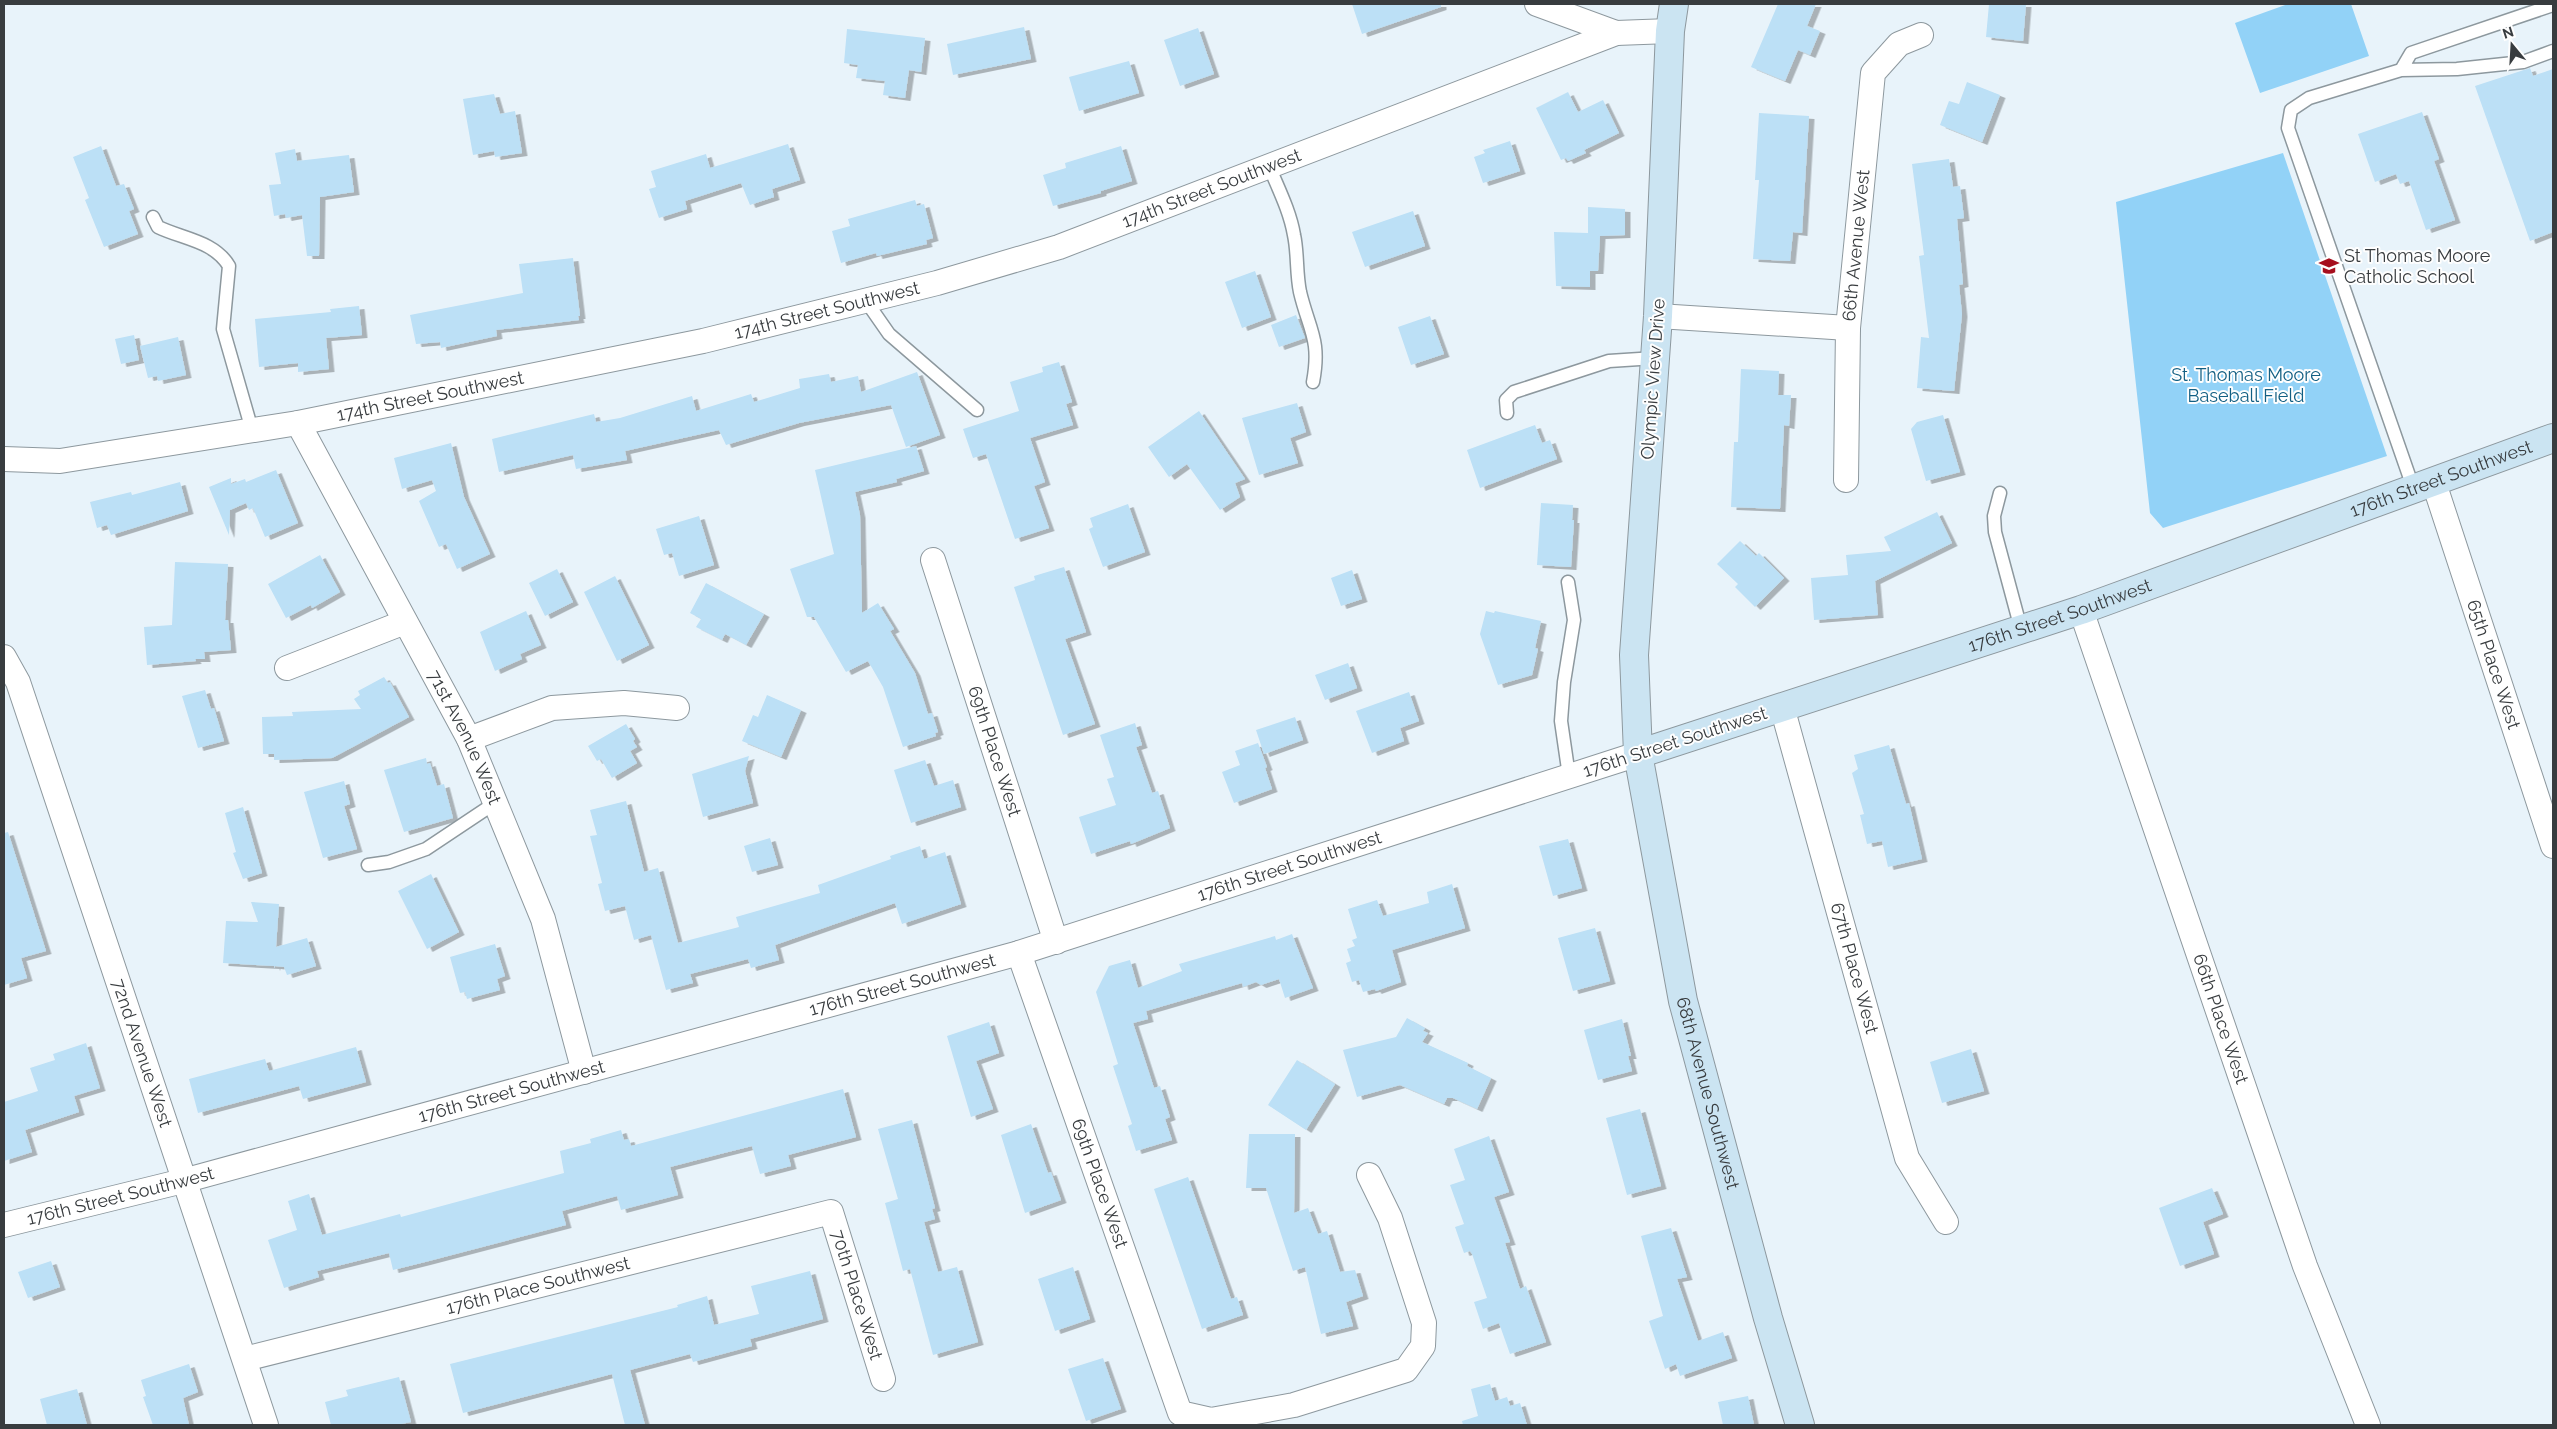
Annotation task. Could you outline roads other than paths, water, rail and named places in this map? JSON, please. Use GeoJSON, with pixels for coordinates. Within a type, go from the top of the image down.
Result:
{"type":"FeatureCollection","features":[{"type":"Feature","properties":{"kind":"main road","name":"Olympic View Drive"},"geometry":{"type":"LineString","coordinates":[[1638,754],[1634,655],[1658,316],[1670,31],[1674,4]]}},
{"type":"Feature","properties":{"kind":"main road","name":"176th Street Southwest"},"geometry":{"type":"LineString","coordinates":[[1638,754],[2081,610],[2553,438]]}},
{"type":"Feature","properties":{"kind":"main road","name":"68th Avenue Southwest"},"geometry":{"type":"LineString","coordinates":[[1638,754],[1683,1001],[1768,1318],[1800,1425]]}},
{"type":"Feature","properties":{"kind":"street"},"geometry":{"type":"LineString","coordinates":[[1536,4],[1616,33],[1670,31]]}},
{"type":"Feature","properties":{"kind":"street","name":"174th Street Southwest"},"geometry":{"type":"LineString","coordinates":[[4,459],[60,461],[298,423],[703,341],[937,283],[1059,247],[1616,33]]}},
{"type":"Feature","properties":{"kind":"street","name":"66th Avenue West"},"geometry":{"type":"LineString","coordinates":[[1846,480],[1848,328],[1873,73],[1899,44],[1920,35]]}},
{"type":"Feature","properties":{"kind":"street"},"geometry":{"type":"LineString","coordinates":[[1658,316],[1848,328]]}},
{"type":"Feature","properties":{"kind":"street","name":"71st Avenue West"},"geometry":{"type":"LineString","coordinates":[[298,423],[469,739],[543,919],[584,1072]]}},
{"type":"Feature","properties":{"kind":"street","name":"65th Place West"},"geometry":{"type":"LineString","coordinates":[[2424,486],[2553,846]]}},
{"type":"Feature","properties":{"kind":"street","name":"69th Place West"},"geometry":{"type":"LineString","coordinates":[[933,560],[1056,942]]}},
{"type":"Feature","properties":{"kind":"street","name":"66th Place West"},"geometry":{"type":"LineString","coordinates":[[2081,610],[2305,1266],[2368,1425]]}},
{"type":"Feature","properties":{"kind":"street"},"geometry":{"type":"LineString","coordinates":[[287,668],[405,622]]}},
{"type":"Feature","properties":{"kind":"street","name":"72nd Avenue West"},"geometry":{"type":"LineString","coordinates":[[4,657],[18,682],[266,1425]]}},
{"type":"Feature","properties":{"kind":"street"},"geometry":{"type":"LineString","coordinates":[[469,739],[552,708],[624,703],[677,708]]}},
{"type":"Feature","properties":{"kind":"street","name":"67th Place West"},"geometry":{"type":"LineString","coordinates":[[1782,707],[1907,1158],[1946,1222]]}},
{"type":"Feature","properties":{"kind":"street","name":"176th Street Southwest"},"geometry":{"type":"LineString","coordinates":[[4,1225],[183,1180],[1019,953],[1638,754]]}},
{"type":"Feature","properties":{"kind":"street","name":"69th Place West"},"geometry":{"type":"LineString","coordinates":[[1019,953],[1180,1419]]}},
{"type":"Feature","properties":{"kind":"street"},"geometry":{"type":"LineString","coordinates":[[1180,1419],[1211,1420],[1284,1406],[1406,1370],[1423,1346],[1424,1323],[1390,1218],[1369,1175]]}},
{"type":"Feature","properties":{"kind":"street","name":"176th Place Southwest"},"geometry":{"type":"LineString","coordinates":[[245,1359],[831,1212]]}},
{"type":"Feature","properties":{"kind":"street","name":"70th Place West"},"geometry":{"type":"LineString","coordinates":[[831,1212],[883,1379]]}},
{"type":"Feature","properties":{"kind":"lane"},"geometry":{"type":"LineString","coordinates":[[2400,70],[2411,53],[2553,5]]}},
{"type":"Feature","properties":{"kind":"lane"},"geometry":{"type":"LineString","coordinates":[[2424,486],[2288,128],[2291,110],[2309,98],[2400,70],[2457,69],[2523,62],[2553,51]]}},
{"type":"Feature","properties":{"kind":"lane"},"geometry":{"type":"LineString","coordinates":[[1269,166],[1288,210],[1294,235],[1300,292],[1315,339],[1316,350],[1312,382]]}},
{"type":"Feature","properties":{"kind":"lane"},"geometry":{"type":"LineString","coordinates":[[153,217],[158,227],[203,243],[224,258],[230,266],[223,329],[252,430]]}},
{"type":"Feature","properties":{"kind":"lane"},"geometry":{"type":"LineString","coordinates":[[866,301],[889,334],[977,410]]}},
{"type":"Feature","properties":{"kind":"lane"},"geometry":{"type":"LineString","coordinates":[[1508,413],[1506,400],[1514,392],[1609,361],[1655,358]]}},
{"type":"Feature","properties":{"kind":"lane"},"geometry":{"type":"LineString","coordinates":[[2000,493],[1994,516],[1995,532],[2021,629]]}},
{"type":"Feature","properties":{"kind":"lane"},"geometry":{"type":"LineString","coordinates":[[1568,582],[1574,620],[1564,682],[1561,721],[1569,776]]}},
{"type":"Feature","properties":{"kind":"lane"},"geometry":{"type":"LineString","coordinates":[[368,865],[389,862],[426,849],[495,803]]}},
{"type":"Feature","properties":{"kind":"place","name":"St Thomas Moore Catholic School"},"geometry":{"type":"Point","coordinates":[2329,266]}},
{"type":"Feature","properties":{"kind":"park label","name":"St. Thomas Moore Baseball Field"},"geometry":{"type":"Point","coordinates":[2246,385]}}]}
